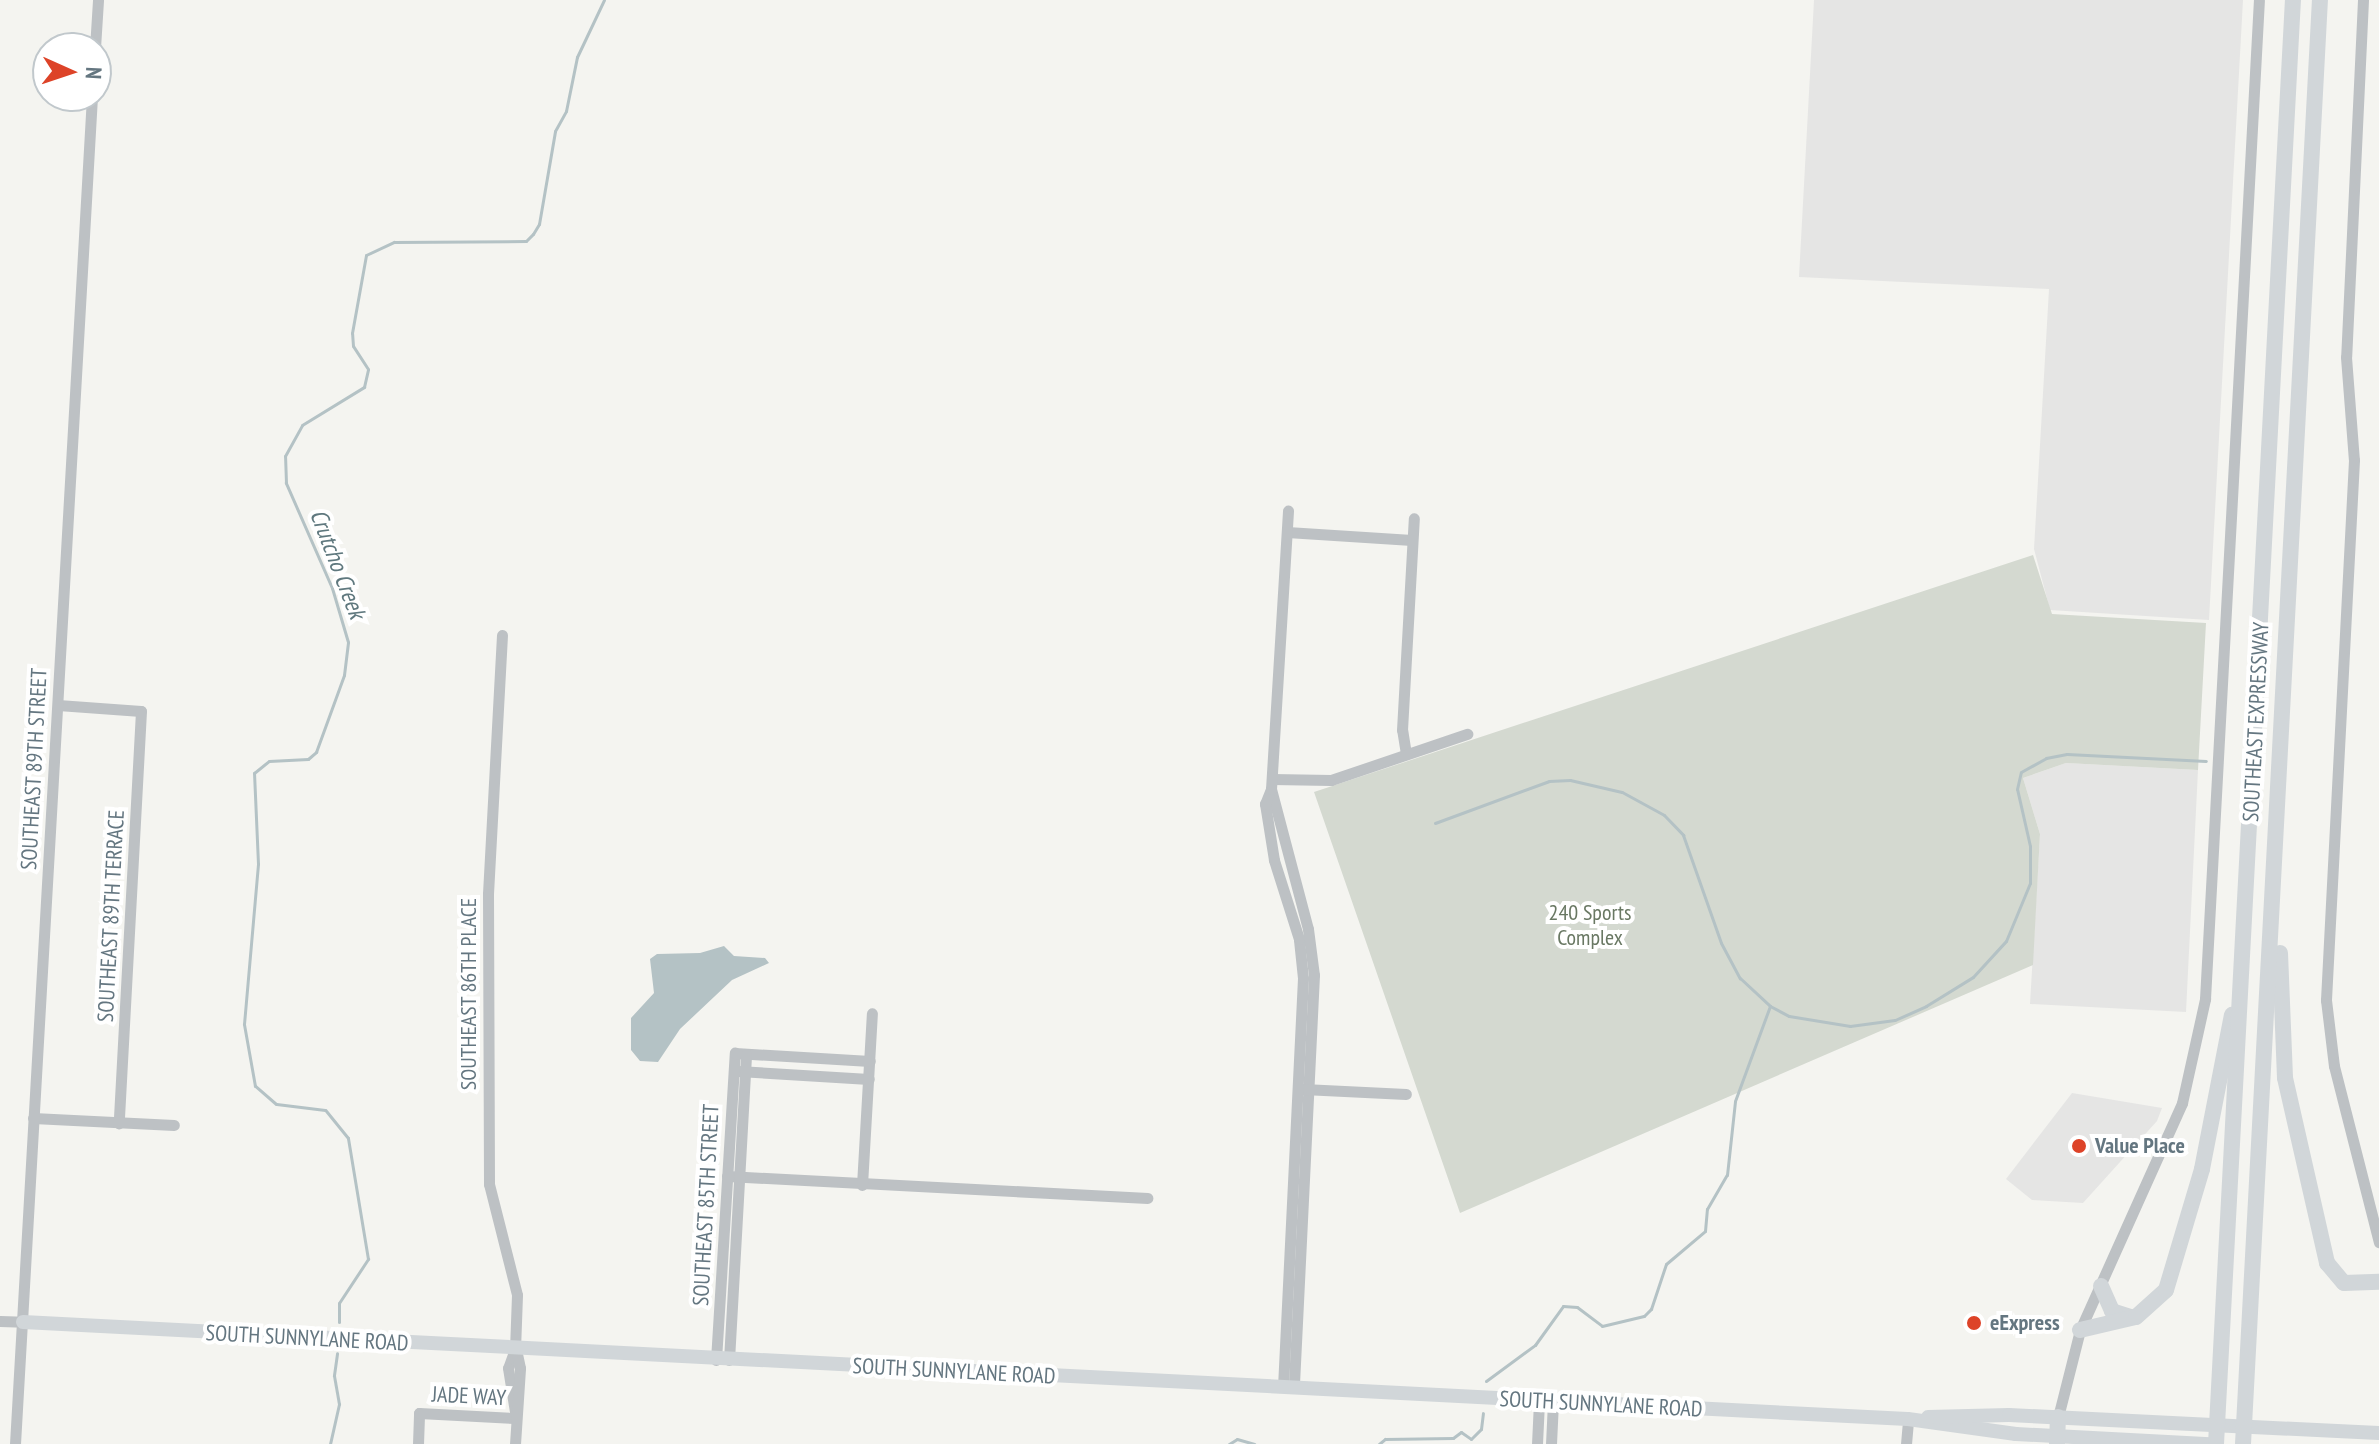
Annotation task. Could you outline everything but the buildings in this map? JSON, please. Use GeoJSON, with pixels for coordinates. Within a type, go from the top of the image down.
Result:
{"type":"FeatureCollection","features":[{"type":"Feature","properties":{"kind":"highway","name":"SOUTHEAST EXPRESSWAY"},"geometry":{"type":"LineString","coordinates":[[2213,1444],[2244,959],[2293,0]]}},
{"type":"Feature","properties":{"kind":"highway","name":"SOUTHEAST EXPRESSWAY"},"geometry":{"type":"LineString","coordinates":[[2243,1444],[2320,0]]}},
{"type":"Feature","properties":{"kind":"highway"},"geometry":{"type":"LineString","coordinates":[[2278,810],[2281,1032],[2288,1095],[2331,1272],[2344,1283],[2379,1282]]}},
{"type":"Feature","properties":{"kind":"highway"},"geometry":{"type":"LineString","coordinates":[[2080,1330],[2136,1317],[2154,1304],[2173,1275],[2212,1126],[2244,959]]}},
{"type":"Feature","properties":{"kind":"highway"},"geometry":{"type":"LineString","coordinates":[[2101,1286],[2114,1314],[2136,1317]]}},
{"type":"Feature","properties":{"kind":"highway"},"geometry":{"type":"LineString","coordinates":[[2057,1440],[2058,1417]]}},
{"type":"Feature","properties":{"kind":"main road","name":"SOUTH SUNNYLANE ROAD"},"geometry":{"type":"LineString","coordinates":[[23,1322],[1908,1419],[2057,1440],[2213,1444]]}},
{"type":"Feature","properties":{"kind":"main road","name":"SOUTH SUNNYLANE ROAD"},"geometry":{"type":"LineString","coordinates":[[1908,1419],[1961,1414],[2379,1433]]}},
{"type":"Feature","properties":{"kind":"street"},"geometry":{"type":"LineString","coordinates":[[96,32],[98,0]]}},
{"type":"Feature","properties":{"kind":"street"},"geometry":{"type":"LineString","coordinates":[[2058,1417],[2080,1330],[2182,1103],[2205,999],[2259,0]]}},
{"type":"Feature","properties":{"kind":"street"},"geometry":{"type":"LineString","coordinates":[[2363,0],[2346,357],[2354,460],[2326,1000],[2334,1066],[2379,1242]]}},
{"type":"Feature","properties":{"kind":"street","name":"SOUTHEAST 89TH STREET"},"geometry":{"type":"LineString","coordinates":[[15,1444],[91,112]]}},
{"type":"Feature","properties":{"kind":"street"},"geometry":{"type":"LineString","coordinates":[[1288,511],[1271,784],[1265,804],[1268,830],[1291,892],[1308,1002],[1289,1388]]}},
{"type":"Feature","properties":{"kind":"street"},"geometry":{"type":"LineString","coordinates":[[1406,754],[1402,730],[1414,518]]}},
{"type":"Feature","properties":{"kind":"street"},"geometry":{"type":"LineString","coordinates":[[1287,532],[1412,540]]}},
{"type":"Feature","properties":{"kind":"street","name":"SOUTHEAST 86TH PLACE"},"geometry":{"type":"LineString","coordinates":[[502,635],[488,894],[489,1184],[517,1295],[515,1349],[520,1368],[515,1444]]}},
{"type":"Feature","properties":{"kind":"street","name":"SOUTHEAST 89TH TERRACE"},"geometry":{"type":"LineString","coordinates":[[58,705],[141,711],[119,1123]]}},
{"type":"Feature","properties":{"kind":"street"},"geometry":{"type":"LineString","coordinates":[[1271,784],[1331,780],[1467,734]]}},
{"type":"Feature","properties":{"kind":"street"},"geometry":{"type":"LineString","coordinates":[[862,1185],[872,1013]]}},
{"type":"Feature","properties":{"kind":"street","name":"SOUTHEAST 85TH STREET"},"geometry":{"type":"LineString","coordinates":[[722,1360],[741,1054],[870,1061]]}},
{"type":"Feature","properties":{"kind":"street"},"geometry":{"type":"LineString","coordinates":[[740,1071],[869,1079]]}},
{"type":"Feature","properties":{"kind":"street"},"geometry":{"type":"LineString","coordinates":[[1304,1089],[1406,1094]]}},
{"type":"Feature","properties":{"kind":"street"},"geometry":{"type":"LineString","coordinates":[[33,1118],[174,1125]]}},
{"type":"Feature","properties":{"kind":"street"},"geometry":{"type":"LineString","coordinates":[[733,1177],[1147,1198]]}},
{"type":"Feature","properties":{"kind":"street","name":"SOUTH SUNNYLANE ROAD"},"geometry":{"type":"LineString","coordinates":[[0,1321],[23,1322]]}},
{"type":"Feature","properties":{"kind":"street"},"geometry":{"type":"LineString","coordinates":[[1537,1444],[1546,1401]]}},
{"type":"Feature","properties":{"kind":"street"},"geometry":{"type":"LineString","coordinates":[[1546,1401],[1551,1444]]}},
{"type":"Feature","properties":{"kind":"street","name":"JADE WAY"},"geometry":{"type":"LineString","coordinates":[[418,1444],[419,1413],[516,1418]]}},
{"type":"Feature","properties":{"kind":"street"},"geometry":{"type":"LineString","coordinates":[[1906,1444],[1908,1419]]}},
{"type":"Feature","properties":{"kind":"shaded area"},"geometry":{"type":"Polygon","coordinates":[[[1814,0],[2243,0],[2209,620],[2050,610],[2034,549],[2049,289],[1799,277],[1814,0]]]}},
{"type":"Feature","properties":{"kind":"shaded area"},"geometry":{"type":"Polygon","coordinates":[[[2066,763],[2198,770],[2186,1012],[2030,1004],[2040,834],[2023,778],[2066,763]]]}},
{"type":"Feature","properties":{"kind":"shaded area"},"geometry":{"type":"Polygon","coordinates":[[[724,946],[734,956],[765,958],[769,963],[732,980],[680,1029],[658,1062],[640,1061],[631,1050],[631,1018],[654,993],[650,959],[657,954],[700,953],[724,946]]]}},
{"type":"Feature","properties":{"kind":"shaded area"},"geometry":{"type":"Polygon","coordinates":[[[2072,1093],[2162,1108],[2157,1121],[2083,1203],[2032,1200],[2006,1179],[2072,1093]]]}},
{"type":"Feature","properties":{"kind":"green space","name":"240 Sports Complex"},"geometry":{"type":"Polygon","coordinates":[[[2033,555],[2052,614],[2206,623],[2198,770],[2066,763],[2023,778],[2040,834],[2033,965],[1460,1213],[1314,792],[2033,555]]]}},
{"type":"Feature","properties":{"kind":"waterway","name":"Crutcho Creek"},"geometry":{"type":"LineString","coordinates":[[339,1322],[339,1303],[368,1259],[348,1138],[325,1110],[276,1104],[255,1086],[244,1024],[258,864],[254,773],[269,761],[308,759],[316,752],[344,675],[348,642],[332,588],[286,483],[285,456],[302,425],[364,387],[368,369],[353,346],[352,333],[366,255],[394,242],[526,241],[533,234],[539,224],[555,131],[566,111],[577,57],[604,0]]}},
{"type":"Feature","properties":{"kind":"waterway"},"geometry":{"type":"LineString","coordinates":[[1435,823],[1549,781],[1570,780],[1622,792],[1664,815],[1683,835],[1721,943],[1740,978],[1770,1006],[1789,1016],[1850,1026],[1895,1020],[1926,1006],[1973,977],[2006,941],[2030,883],[2030,846],[2017,789],[2021,772],[2046,758],[2067,754],[2206,761]]}},
{"type":"Feature","properties":{"kind":"waterway"},"geometry":{"type":"LineString","coordinates":[[1486,1381],[1535,1345],[1563,1306],[1577,1307],[1602,1326],[1644,1316],[1651,1309],[1666,1264],[1705,1231],[1707,1209],[1727,1175],[1735,1101],[1770,1006]]}},
{"type":"Feature","properties":{"kind":"waterway","name":"Crutcho Creek"},"geometry":{"type":"LineString","coordinates":[[330,1444],[339,1404],[334,1375],[337,1353]]}},
{"type":"Feature","properties":{"kind":"waterway"},"geometry":{"type":"LineString","coordinates":[[1379,1444],[1385,1439],[1453,1438],[1461,1432],[1471,1439],[1481,1429],[1483,1413]]}},
{"type":"Feature","properties":{"kind":"waterway"},"geometry":{"type":"LineString","coordinates":[[1229,1444],[1237,1439],[1254,1444]]}},
{"type":"Feature","properties":{"kind":"place","name":"Value Place"},"geometry":{"type":"Point","coordinates":[2079,1146]}},
{"type":"Feature","properties":{"kind":"place","name":"eExpress"},"geometry":{"type":"Point","coordinates":[1974,1323]}}]}
